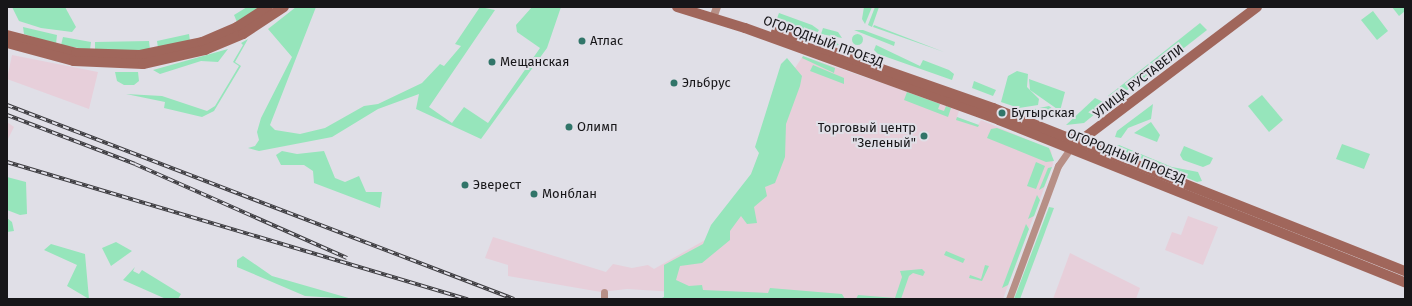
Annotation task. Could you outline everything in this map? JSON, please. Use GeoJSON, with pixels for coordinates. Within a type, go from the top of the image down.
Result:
{"type":"FeatureCollection","features":[{"type":"Feature","properties":{"kind":"main road"},"geometry":{"type":"LineString","coordinates":[[7,35],[76,53],[140,55],[202,42],[237,27],[268,7]]}},
{"type":"Feature","properties":{"kind":"main road"},"geometry":{"type":"LineString","coordinates":[[7,43],[74,61],[143,64],[205,50],[243,34],[284,7]]}},
{"type":"Feature","properties":{"kind":"main road","name":"ОГОРОДНЫЙ ПРОЕЗД"},"geometry":{"type":"LineString","coordinates":[[677,7],[715,13],[1070,149],[1405,282]]}},
{"type":"Feature","properties":{"kind":"main road","name":"ОГОРОДНЫЙ ПРОЕЗД"},"geometry":{"type":"LineString","coordinates":[[698,7],[964,97],[1405,271]]}},
{"type":"Feature","properties":{"kind":"main road","name":"УЛИЦА РУСТАВЕЛИ"},"geometry":{"type":"LineString","coordinates":[[1070,149],[1257,7]]}},
{"type":"Feature","properties":{"kind":"street","name":"УЛИЦА РУСТАВЕЛИ"},"geometry":{"type":"LineString","coordinates":[[1009,299],[1058,166],[1070,149]]}},
{"type":"Feature","properties":{"kind":"shaded area"},"geometry":{"type":"Polygon","coordinates":[[[12,55],[98,72],[89,109],[7,79],[12,55]]]}},
{"type":"Feature","properties":{"kind":"shaded area"},"geometry":{"type":"Polygon","coordinates":[[[803,56],[959,111],[957,117],[978,125],[981,120],[1051,150],[1053,164],[1003,299],[786,299],[627,289],[601,292],[508,276],[508,265],[485,258],[493,237],[606,272],[613,264],[632,268],[648,265],[654,269],[705,240],[738,207],[791,74],[803,56]]]}},
{"type":"Feature","properties":{"kind":"shaded area"},"geometry":{"type":"Polygon","coordinates":[[[7,122],[14,127],[7,141],[7,122]]]}},
{"type":"Feature","properties":{"kind":"shaded area"},"geometry":{"type":"Polygon","coordinates":[[[1188,216],[1218,227],[1203,265],[1165,250],[1172,232],[1181,235],[1188,216]]]}},
{"type":"Feature","properties":{"kind":"shaded area"},"geometry":{"type":"Polygon","coordinates":[[[1070,253],[1140,288],[1136,299],[1053,299],[1070,253]]]}},
{"type":"Feature","properties":{"kind":"green space"},"geometry":{"type":"Polygon","coordinates":[[[12,7],[65,7],[76,27],[72,32],[41,28],[19,21],[12,7]]]}},
{"type":"Feature","properties":{"kind":"green space"},"geometry":{"type":"Polygon","coordinates":[[[247,7],[261,7],[237,22],[234,15],[247,7]]]}},
{"type":"Feature","properties":{"kind":"green space"},"geometry":{"type":"Polygon","coordinates":[[[296,7],[316,7],[270,125],[275,130],[300,134],[325,128],[364,106],[378,104],[422,83],[440,64],[444,66],[461,46],[455,44],[480,7],[495,10],[429,107],[452,123],[464,107],[488,123],[540,48],[517,32],[516,25],[532,7],[561,7],[547,48],[481,139],[416,109],[419,94],[378,109],[332,137],[259,151],[248,148],[255,146],[259,140],[257,132],[261,118],[292,57],[268,29],[296,7]]]}},
{"type":"Feature","properties":{"kind":"green space"},"geometry":{"type":"Polygon","coordinates":[[[864,7],[872,7],[865,24],[862,19],[864,7]]]}},
{"type":"Feature","properties":{"kind":"green space"},"geometry":{"type":"Polygon","coordinates":[[[875,7],[879,7],[872,27],[868,25],[875,7]]]}},
{"type":"Feature","properties":{"kind":"green space"},"geometry":{"type":"Polygon","coordinates":[[[1392,7],[1405,7],[1405,11],[1399,16],[1392,7]]]}},
{"type":"Feature","properties":{"kind":"green space"},"geometry":{"type":"Polygon","coordinates":[[[1373,11],[1388,31],[1377,40],[1361,20],[1373,11]]]}},
{"type":"Feature","properties":{"kind":"green space"},"geometry":{"type":"Polygon","coordinates":[[[779,13],[812,25],[819,30],[817,33],[776,21],[779,13]]]}},
{"type":"Feature","properties":{"kind":"green space"},"geometry":{"type":"Polygon","coordinates":[[[1200,23],[1207,30],[1115,99],[1108,96],[1200,23]]]}},
{"type":"Feature","properties":{"kind":"green space"},"geometry":{"type":"Polygon","coordinates":[[[874,25],[944,52],[873,27],[874,25]]]}},
{"type":"Feature","properties":{"kind":"green space"},"geometry":{"type":"Polygon","coordinates":[[[23,27],[57,35],[56,44],[24,34],[23,27]]]}},
{"type":"Feature","properties":{"kind":"green space"},"geometry":{"type":"Polygon","coordinates":[[[823,28],[838,32],[842,38],[821,34],[823,28]]]}},
{"type":"Feature","properties":{"kind":"green space"},"geometry":{"type":"Polygon","coordinates":[[[854,30],[863,30],[895,42],[894,46],[854,30]]]}},
{"type":"Feature","properties":{"kind":"green space"},"geometry":{"type":"Polygon","coordinates":[[[857,33],[861,35],[863,39],[861,43],[857,45],[853,43],[851,39],[853,35],[857,33]]]}},
{"type":"Feature","properties":{"kind":"green space"},"geometry":{"type":"Polygon","coordinates":[[[189,34],[190,41],[158,48],[157,41],[189,34]]]}},
{"type":"Feature","properties":{"kind":"green space"},"geometry":{"type":"Polygon","coordinates":[[[809,35],[837,43],[839,45],[833,46],[809,35]]]}},
{"type":"Feature","properties":{"kind":"green space"},"geometry":{"type":"Polygon","coordinates":[[[63,37],[91,42],[90,50],[61,45],[63,37]]]}},
{"type":"Feature","properties":{"kind":"green space"},"geometry":{"type":"Polygon","coordinates":[[[248,39],[235,62],[241,66],[214,111],[202,117],[164,108],[165,102],[126,94],[162,96],[207,111],[215,106],[239,66],[233,62],[243,45],[241,43],[248,39]]]}},
{"type":"Feature","properties":{"kind":"green space"},"geometry":{"type":"Polygon","coordinates":[[[149,41],[150,50],[95,50],[95,42],[149,41]]]}},
{"type":"Feature","properties":{"kind":"green space"},"geometry":{"type":"Polygon","coordinates":[[[876,45],[920,66],[923,60],[949,70],[954,74],[952,80],[878,54],[874,50],[876,45]]]}},
{"type":"Feature","properties":{"kind":"green space"},"geometry":{"type":"Polygon","coordinates":[[[228,49],[218,62],[201,61],[160,74],[153,70],[228,49]]]}},
{"type":"Feature","properties":{"kind":"green space"},"geometry":{"type":"Polygon","coordinates":[[[803,56],[835,68],[834,73],[802,58],[803,56]]]}},
{"type":"Feature","properties":{"kind":"green space"},"geometry":{"type":"Polygon","coordinates":[[[787,58],[802,76],[800,86],[786,124],[785,157],[775,183],[765,187],[767,196],[754,207],[757,223],[747,224],[741,216],[730,231],[730,240],[702,263],[680,266],[676,280],[689,286],[702,285],[703,290],[768,293],[770,288],[842,294],[845,299],[660,299],[664,297],[664,265],[703,244],[711,225],[751,174],[759,153],[755,147],[781,64],[787,58]]]}},
{"type":"Feature","properties":{"kind":"green space"},"geometry":{"type":"Polygon","coordinates":[[[813,65],[844,78],[844,84],[810,71],[813,65]]]}},
{"type":"Feature","properties":{"kind":"green space"},"geometry":{"type":"Polygon","coordinates":[[[1017,71],[1028,74],[1027,87],[1039,99],[1038,105],[1019,108],[1001,102],[1008,76],[1017,71]]]}},
{"type":"Feature","properties":{"kind":"green space"},"geometry":{"type":"Polygon","coordinates":[[[115,72],[138,72],[139,81],[134,85],[124,85],[117,81],[115,72]]]}},
{"type":"Feature","properties":{"kind":"green space"},"geometry":{"type":"Polygon","coordinates":[[[1029,79],[1065,92],[1060,111],[1030,90],[1029,79]]]}},
{"type":"Feature","properties":{"kind":"green space"},"geometry":{"type":"Polygon","coordinates":[[[974,81],[996,90],[993,96],[972,88],[974,81]]]}},
{"type":"Feature","properties":{"kind":"green space"},"geometry":{"type":"Polygon","coordinates":[[[907,92],[940,104],[938,109],[944,111],[946,106],[951,108],[948,117],[904,100],[907,92]]]}},
{"type":"Feature","properties":{"kind":"green space"},"geometry":{"type":"Polygon","coordinates":[[[1262,95],[1283,120],[1269,132],[1248,106],[1262,95]]]}},
{"type":"Feature","properties":{"kind":"green space"},"geometry":{"type":"Polygon","coordinates":[[[1095,98],[1107,104],[1084,123],[1066,125],[1095,98]]]}},
{"type":"Feature","properties":{"kind":"green space"},"geometry":{"type":"Polygon","coordinates":[[[1153,104],[1151,119],[1128,128],[1121,138],[1115,137],[1117,131],[1153,104]]]}},
{"type":"Feature","properties":{"kind":"green space"},"geometry":{"type":"Polygon","coordinates":[[[1049,106],[1058,113],[1042,117],[1025,111],[1049,106]]]}},
{"type":"Feature","properties":{"kind":"green space"},"geometry":{"type":"Polygon","coordinates":[[[957,117],[979,125],[978,127],[956,120],[957,117]]]}},
{"type":"Feature","properties":{"kind":"green space"},"geometry":{"type":"Polygon","coordinates":[[[1151,122],[1160,135],[1157,142],[1134,133],[1151,122]]]}},
{"type":"Feature","properties":{"kind":"green space"},"geometry":{"type":"Polygon","coordinates":[[[997,128],[1049,148],[1054,161],[1046,162],[987,138],[991,129],[997,128]]]}},
{"type":"Feature","properties":{"kind":"green space"},"geometry":{"type":"Polygon","coordinates":[[[1342,144],[1370,154],[1364,169],[1336,159],[1342,144]]]}},
{"type":"Feature","properties":{"kind":"green space"},"geometry":{"type":"Polygon","coordinates":[[[1119,145],[1172,167],[1198,172],[1202,181],[1197,182],[1114,147],[1119,145]]]}},
{"type":"Feature","properties":{"kind":"green space"},"geometry":{"type":"Polygon","coordinates":[[[1184,146],[1213,158],[1210,164],[1203,167],[1183,160],[1180,155],[1184,146]]]}},
{"type":"Feature","properties":{"kind":"green space"},"geometry":{"type":"Polygon","coordinates":[[[282,151],[297,154],[324,151],[335,178],[345,182],[359,176],[366,192],[382,192],[380,208],[314,183],[313,171],[304,165],[281,165],[276,155],[282,151]]]}},
{"type":"Feature","properties":{"kind":"green space"},"geometry":{"type":"Polygon","coordinates":[[[1036,162],[1045,166],[1036,189],[1027,186],[1036,162]]]}},
{"type":"Feature","properties":{"kind":"green space"},"geometry":{"type":"Polygon","coordinates":[[[1052,167],[1044,187],[1039,190],[1048,168],[1052,167]]]}},
{"type":"Feature","properties":{"kind":"green space"},"geometry":{"type":"Polygon","coordinates":[[[7,177],[26,182],[27,214],[20,215],[7,210],[7,177]]]}},
{"type":"Feature","properties":{"kind":"green space"},"geometry":{"type":"Polygon","coordinates":[[[1037,195],[1040,200],[1034,216],[1028,219],[1037,195]]]}},
{"type":"Feature","properties":{"kind":"green space"},"geometry":{"type":"Polygon","coordinates":[[[1049,207],[1054,208],[1020,299],[1014,299],[1049,207]]]}},
{"type":"Feature","properties":{"kind":"green space"},"geometry":{"type":"Polygon","coordinates":[[[7,218],[12,222],[14,231],[7,232],[7,218]]]}},
{"type":"Feature","properties":{"kind":"green space"},"geometry":{"type":"Polygon","coordinates":[[[1026,224],[1029,229],[1008,285],[1002,288],[1026,224]]]}},
{"type":"Feature","properties":{"kind":"green space"},"geometry":{"type":"Polygon","coordinates":[[[116,242],[132,251],[111,266],[102,248],[116,242]]]}},
{"type":"Feature","properties":{"kind":"green space"},"geometry":{"type":"Polygon","coordinates":[[[51,244],[85,254],[89,299],[67,286],[77,265],[44,250],[51,244]]]}},
{"type":"Feature","properties":{"kind":"green space"},"geometry":{"type":"Polygon","coordinates":[[[946,251],[965,259],[963,263],[944,255],[946,251]]]}},
{"type":"Feature","properties":{"kind":"green space"},"geometry":{"type":"Polygon","coordinates":[[[243,256],[272,276],[352,299],[305,296],[237,267],[237,260],[243,256]]]}},
{"type":"Feature","properties":{"kind":"green space"},"geometry":{"type":"Polygon","coordinates":[[[985,265],[989,266],[982,281],[969,278],[970,275],[981,279],[985,265]]]}},
{"type":"Feature","properties":{"kind":"green space"},"geometry":{"type":"Polygon","coordinates":[[[135,267],[133,271],[139,274],[142,270],[181,294],[178,299],[166,299],[123,280],[135,267]]]}},
{"type":"Feature","properties":{"kind":"green space"},"geometry":{"type":"Polygon","coordinates":[[[922,269],[925,272],[923,276],[913,273],[909,276],[901,299],[856,299],[858,295],[895,298],[902,277],[900,271],[922,269]]]}},
{"type":"Feature","properties":{"kind":"railway"},"geometry":{"type":"LineString","coordinates":[[7,105],[514,299]]}},
{"type":"Feature","properties":{"kind":"railway"},"geometry":{"type":"LineString","coordinates":[[7,115],[135,164],[347,258]]}},
{"type":"Feature","properties":{"kind":"railway"},"geometry":{"type":"LineString","coordinates":[[7,162],[468,299]]}},
{"type":"Feature","properties":{"kind":"place","name":"Атлас"},"geometry":{"type":"Point","coordinates":[582,41]}},
{"type":"Feature","properties":{"kind":"place","name":"Мещанская"},"geometry":{"type":"Point","coordinates":[492,62]}},
{"type":"Feature","properties":{"kind":"place","name":"Эльбрус"},"geometry":{"type":"Point","coordinates":[674,83]}},
{"type":"Feature","properties":{"kind":"place","name":"Бутырская"},"geometry":{"type":"Point","coordinates":[1002,113]}},
{"type":"Feature","properties":{"kind":"place","name":"Олимп"},"geometry":{"type":"Point","coordinates":[569,127]}},
{"type":"Feature","properties":{"kind":"place","name":"Торговый центр \"Зеленый\""},"geometry":{"type":"Point","coordinates":[924,136]}},
{"type":"Feature","properties":{"kind":"place","name":"Эверест"},"geometry":{"type":"Point","coordinates":[465,185]}},
{"type":"Feature","properties":{"kind":"place","name":"Монблан"},"geometry":{"type":"Point","coordinates":[534,194]}}]}
